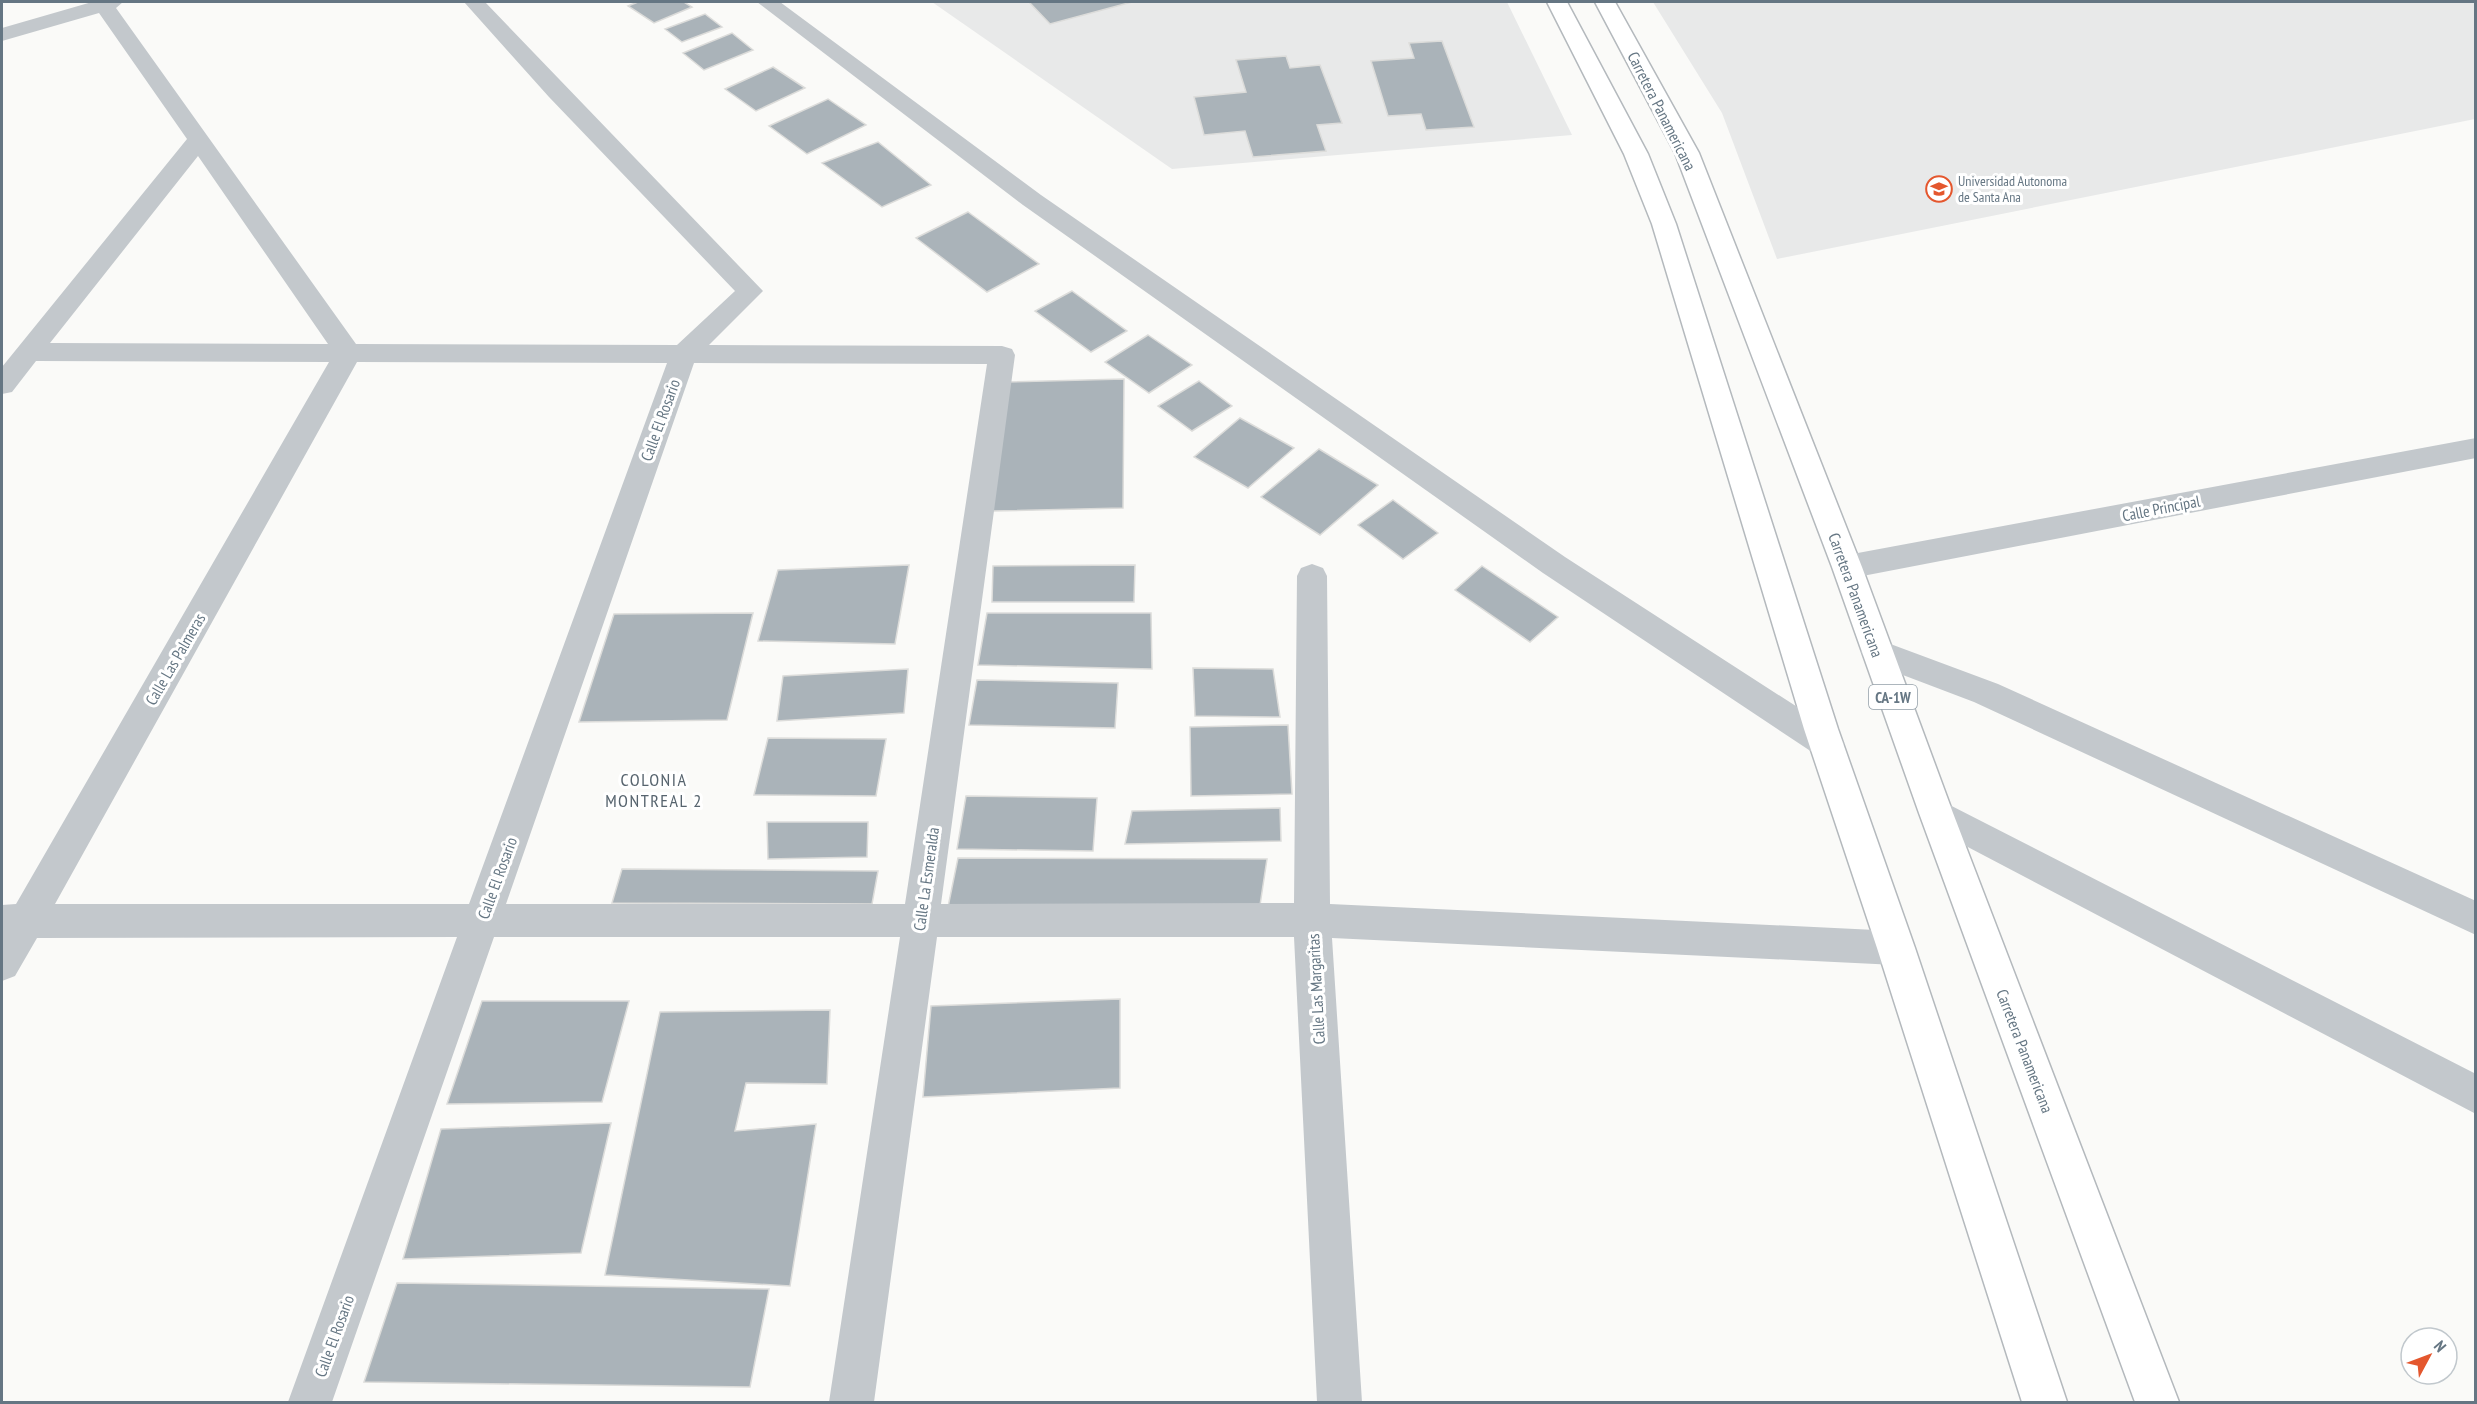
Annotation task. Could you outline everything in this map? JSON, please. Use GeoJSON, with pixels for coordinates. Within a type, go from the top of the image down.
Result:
{"type":"FeatureCollection","features":[{"type":"Feature","properties":{"kind":"highway"},"geometry":{"type":"LineString","coordinates":[[1557,2],[1636,154],[1664,224],[1776,589],[2045,1402]]}},
{"type":"Feature","properties":{"kind":"highway","name":"Carretera Panamericana"},"geometry":{"type":"LineString","coordinates":[[1605,2],[1687,153],[1847,567],[1936,813],[2157,1402]]}},
{"type":"Feature","properties":{"kind":"street"},"geometry":{"type":"LineString","coordinates":[[2,35],[106,2],[348,353]]}},
{"type":"Feature","properties":{"kind":"street"},"geometry":{"type":"LineString","coordinates":[[27,352],[684,354],[750,291],[557,92],[474,2]]}},
{"type":"Feature","properties":{"kind":"street"},"geometry":{"type":"LineString","coordinates":[[767,2],[1032,200],[1554,565],[1827,744]]}},
{"type":"Feature","properties":{"kind":"street"},"geometry":{"type":"LineString","coordinates":[[2,385],[199,139]]}},
{"type":"Feature","properties":{"kind":"street","name":"Calle Las Palmeras"},"geometry":{"type":"LineString","coordinates":[[2,964],[14,921],[348,353]]}},
{"type":"Feature","properties":{"kind":"street","name":"Calle La Esmeralda"},"geometry":{"type":"LineString","coordinates":[[684,354],[1002,355],[851,1402]]}},
{"type":"Feature","properties":{"kind":"street","name":"Calle El Rosario"},"geometry":{"type":"LineString","coordinates":[[310,1402],[684,354]]}},
{"type":"Feature","properties":{"kind":"street","name":"Calle Principal"},"geometry":{"type":"LineString","coordinates":[[1847,567],[2475,448]]}},
{"type":"Feature","properties":{"kind":"street","name":"Calle Las Margaritas"},"geometry":{"type":"LineString","coordinates":[[1312,576],[1312,920],[1339,1402]]}},
{"type":"Feature","properties":{"kind":"street"},"geometry":{"type":"LineString","coordinates":[[1877,652],[1986,693],[2475,919]]}},
{"type":"Feature","properties":{"kind":"street"},"geometry":{"type":"LineString","coordinates":[[1936,813],[2475,1095]]}},
{"type":"Feature","properties":{"kind":"street"},"geometry":{"type":"LineString","coordinates":[[14,921],[1312,920],[1896,948]]}},
{"type":"Feature","properties":{"kind":"shaded area"},"geometry":{"type":"Polygon","coordinates":[[[932,2],[1507,2],[1572,135],[1172,169],[932,2]]]}},
{"type":"Feature","properties":{"kind":"shaded area","name":"Universidad Autonoma de Santa Ana"},"geometry":{"type":"Polygon","coordinates":[[[1653,2],[2475,2],[2475,119],[1777,259],[1722,113],[1653,2]]]}},
{"type":"Feature","properties":{"kind":"building"},"geometry":{"type":"Polygon","coordinates":[[[638,2],[684,2],[692,7],[654,23],[628,6],[638,2]]]}},
{"type":"Feature","properties":{"kind":"building"},"geometry":{"type":"Polygon","coordinates":[[[1029,2],[1132,2],[1050,24],[1029,2]]]}},
{"type":"Feature","properties":{"kind":"building"},"geometry":{"type":"Polygon","coordinates":[[[705,14],[722,27],[682,42],[665,29],[705,14]]]}},
{"type":"Feature","properties":{"kind":"building"},"geometry":{"type":"Polygon","coordinates":[[[732,33],[753,50],[704,70],[683,53],[732,33]]]}},
{"type":"Feature","properties":{"kind":"building"},"geometry":{"type":"Polygon","coordinates":[[[1442,41],[1474,127],[1426,130],[1421,114],[1388,116],[1371,61],[1414,58],[1409,43],[1442,41]]]}},
{"type":"Feature","properties":{"kind":"building"},"geometry":{"type":"Polygon","coordinates":[[[1286,56],[1290,68],[1320,65],[1342,123],[1317,125],[1326,151],[1253,157],[1245,131],[1204,135],[1194,97],[1246,92],[1236,60],[1286,56]]]}},
{"type":"Feature","properties":{"kind":"building"},"geometry":{"type":"Polygon","coordinates":[[[773,67],[805,88],[756,111],[725,89],[773,67]]]}},
{"type":"Feature","properties":{"kind":"building"},"geometry":{"type":"Polygon","coordinates":[[[828,99],[866,125],[807,154],[769,126],[828,99]]]}},
{"type":"Feature","properties":{"kind":"building"},"geometry":{"type":"Polygon","coordinates":[[[878,142],[931,185],[882,207],[822,163],[878,142]]]}},
{"type":"Feature","properties":{"kind":"building"},"geometry":{"type":"Polygon","coordinates":[[[968,212],[1039,264],[987,292],[916,238],[968,212]]]}},
{"type":"Feature","properties":{"kind":"building"},"geometry":{"type":"Polygon","coordinates":[[[1072,291],[1127,331],[1091,352],[1035,311],[1072,291]]]}},
{"type":"Feature","properties":{"kind":"building"},"geometry":{"type":"Polygon","coordinates":[[[1148,335],[1192,365],[1149,393],[1105,362],[1148,335]]]}},
{"type":"Feature","properties":{"kind":"building"},"geometry":{"type":"Polygon","coordinates":[[[1124,379],[1123,508],[992,511],[1003,382],[1124,379]]]}},
{"type":"Feature","properties":{"kind":"building"},"geometry":{"type":"Polygon","coordinates":[[[1199,381],[1232,406],[1192,431],[1158,406],[1199,381]]]}},
{"type":"Feature","properties":{"kind":"building"},"geometry":{"type":"Polygon","coordinates":[[[1240,418],[1294,448],[1248,488],[1194,457],[1240,418]]]}},
{"type":"Feature","properties":{"kind":"building"},"geometry":{"type":"Polygon","coordinates":[[[1319,449],[1378,485],[1320,535],[1261,497],[1319,449]]]}},
{"type":"Feature","properties":{"kind":"building"},"geometry":{"type":"Polygon","coordinates":[[[1393,500],[1438,533],[1403,559],[1358,525],[1393,500]]]}},
{"type":"Feature","properties":{"kind":"building"},"geometry":{"type":"Polygon","coordinates":[[[909,565],[895,644],[758,641],[778,570],[909,565]]]}},
{"type":"Feature","properties":{"kind":"building"},"geometry":{"type":"Polygon","coordinates":[[[1135,565],[1134,602],[992,602],[993,566],[1135,565]]]}},
{"type":"Feature","properties":{"kind":"building"},"geometry":{"type":"Polygon","coordinates":[[[1482,566],[1558,617],[1530,642],[1455,590],[1482,566]]]}},
{"type":"Feature","properties":{"kind":"building"},"geometry":{"type":"Polygon","coordinates":[[[753,613],[727,720],[579,722],[614,614],[753,613]]]}},
{"type":"Feature","properties":{"kind":"building"},"geometry":{"type":"Polygon","coordinates":[[[987,613],[1151,613],[1152,669],[978,665],[987,613]]]}},
{"type":"Feature","properties":{"kind":"building"},"geometry":{"type":"Polygon","coordinates":[[[1193,668],[1273,669],[1280,717],[1195,716],[1193,668]]]}},
{"type":"Feature","properties":{"kind":"building"},"geometry":{"type":"Polygon","coordinates":[[[908,669],[904,713],[777,721],[783,676],[908,669]]]}},
{"type":"Feature","properties":{"kind":"building"},"geometry":{"type":"Polygon","coordinates":[[[977,680],[1118,683],[1115,728],[969,725],[977,680]]]}},
{"type":"Feature","properties":{"kind":"building"},"geometry":{"type":"Polygon","coordinates":[[[1288,725],[1292,794],[1191,796],[1190,727],[1288,725]]]}},
{"type":"Feature","properties":{"kind":"building"},"geometry":{"type":"Polygon","coordinates":[[[768,738],[886,739],[876,796],[754,795],[768,738]]]}},
{"type":"Feature","properties":{"kind":"building"},"geometry":{"type":"Polygon","coordinates":[[[966,796],[1097,798],[1093,851],[957,849],[966,796]]]}},
{"type":"Feature","properties":{"kind":"building"},"geometry":{"type":"Polygon","coordinates":[[[1280,808],[1281,841],[1125,844],[1132,811],[1280,808]]]}},
{"type":"Feature","properties":{"kind":"building"},"geometry":{"type":"Polygon","coordinates":[[[767,822],[868,822],[867,857],[768,859],[767,822]]]}},
{"type":"Feature","properties":{"kind":"building"},"geometry":{"type":"Polygon","coordinates":[[[958,858],[1267,859],[1260,905],[948,907],[958,858]]]}},
{"type":"Feature","properties":{"kind":"building"},"geometry":{"type":"Polygon","coordinates":[[[622,869],[878,871],[872,904],[612,903],[622,869]]]}},
{"type":"Feature","properties":{"kind":"building"},"geometry":{"type":"Polygon","coordinates":[[[1120,999],[1120,1088],[923,1097],[931,1006],[1120,999]]]}},
{"type":"Feature","properties":{"kind":"building"},"geometry":{"type":"Polygon","coordinates":[[[482,1001],[629,1001],[602,1102],[447,1104],[482,1001]]]}},
{"type":"Feature","properties":{"kind":"building"},"geometry":{"type":"Polygon","coordinates":[[[830,1010],[827,1084],[746,1083],[735,1131],[816,1124],[790,1286],[605,1275],[660,1012],[830,1010]]]}},
{"type":"Feature","properties":{"kind":"building"},"geometry":{"type":"Polygon","coordinates":[[[611,1123],[581,1253],[403,1259],[441,1129],[611,1123]]]}},
{"type":"Feature","properties":{"kind":"building"},"geometry":{"type":"Polygon","coordinates":[[[397,1283],[769,1289],[750,1387],[364,1382],[397,1283]]]}},
{"type":"Feature","properties":{"kind":"place","name":"Universidad Autonoma de Santa Ana"},"geometry":{"type":"Point","coordinates":[1939,189]}},
{"type":"Feature","properties":{"kind":"district","name":"COLONIA MONTREAL 2"},"geometry":{"type":"Point","coordinates":[654,789]}}]}
